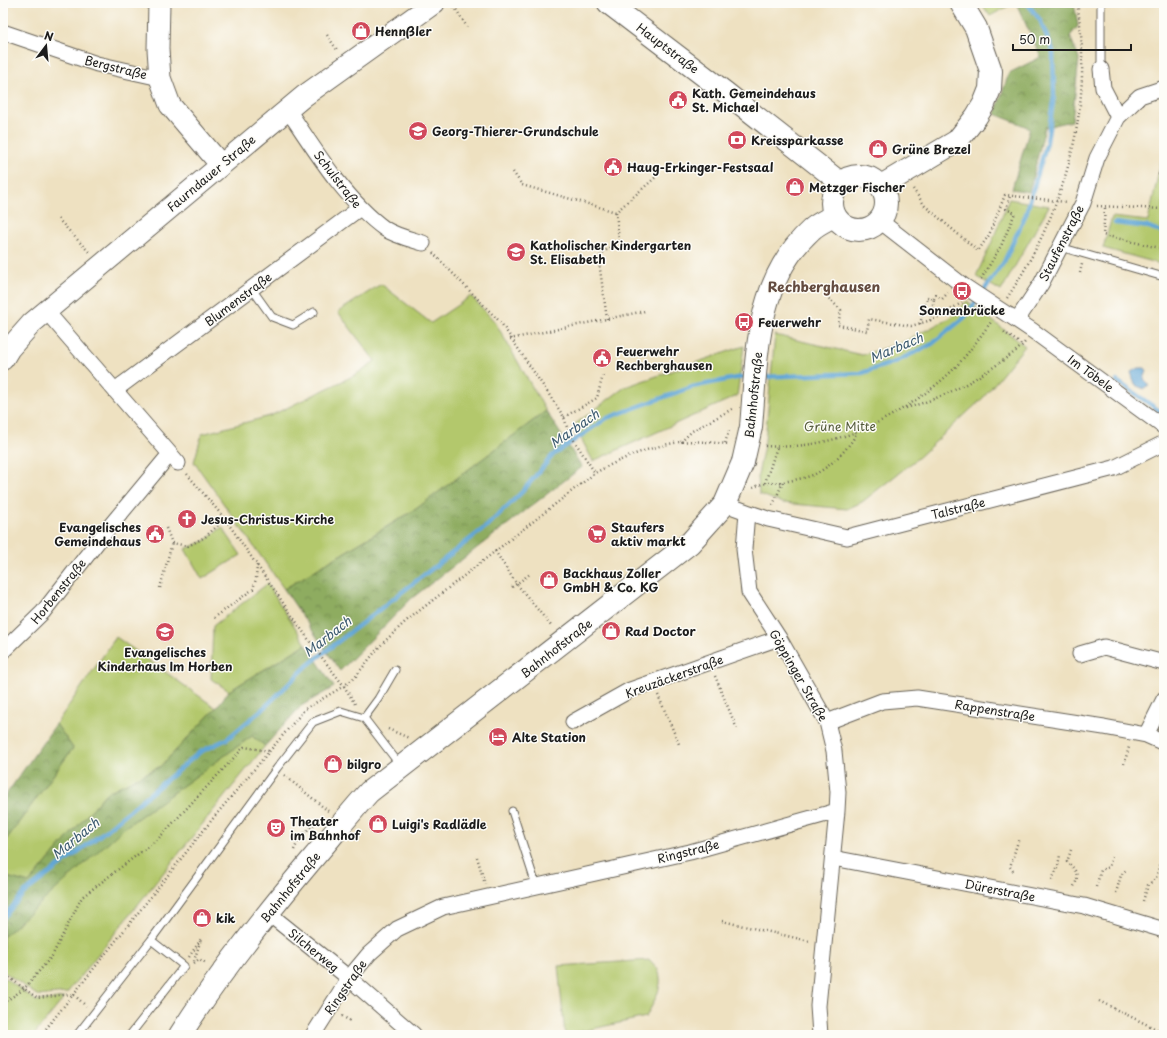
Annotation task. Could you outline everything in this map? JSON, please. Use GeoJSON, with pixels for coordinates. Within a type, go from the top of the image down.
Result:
{"type":"FeatureCollection","features":[{"type":"Feature","properties":{"kind":"main road"},"geometry":{"type":"LineString","coordinates":[[881,186],[957,141],[976,117],[990,89],[991,71],[987,57],[976,28],[961,3]]}},
{"type":"Feature","properties":{"kind":"main road"},"geometry":{"type":"LineString","coordinates":[[861,176],[872,179],[881,186],[886,194],[887,204],[885,213],[880,222],[865,230],[856,230],[840,223],[832,207],[832,198],[835,190],[841,183],[850,177],[861,176]]}},
{"type":"Feature","properties":{"kind":"main road","name":"Bahnhofstraße"},"geometry":{"type":"LineString","coordinates":[[180,1035],[206,994],[268,912],[343,820],[370,792],[690,543],[725,504],[737,453],[754,420],[758,348],[768,296],[779,272],[794,249],[812,229],[835,215]]}},
{"type":"Feature","properties":{"kind":"street"},"geometry":{"type":"LineString","coordinates":[[159,3],[158,49],[160,78],[170,105],[221,164]]}},
{"type":"Feature","properties":{"kind":"street","name":"Faurndauer Straße"},"geometry":{"type":"LineString","coordinates":[[3,360],[9,349],[32,323],[221,164],[318,85],[434,3]]}},
{"type":"Feature","properties":{"kind":"street","name":"Hauptstraße"},"geometry":{"type":"LineString","coordinates":[[608,3],[841,183]]}},
{"type":"Feature","properties":{"kind":"street","name":"Bergstraße"},"geometry":{"type":"LineString","coordinates":[[3,32],[97,64],[160,78]]}},
{"type":"Feature","properties":{"kind":"street"},"geometry":{"type":"LineString","coordinates":[[1101,69],[1103,88],[1118,117]]}},
{"type":"Feature","properties":{"kind":"street","name":"Staufenstraße"},"geometry":{"type":"LineString","coordinates":[[1013,317],[1041,284],[1083,203],[1097,158],[1118,117],[1140,96],[1164,88]]}},
{"type":"Feature","properties":{"kind":"street","name":"Schulstraße"},"geometry":{"type":"LineString","coordinates":[[288,110],[318,154],[360,208],[386,229],[401,237],[423,243]]}},
{"type":"Feature","properties":{"kind":"street","name":"Blumenstraße"},"geometry":{"type":"LineString","coordinates":[[115,390],[360,208]]}},
{"type":"Feature","properties":{"kind":"street"},"geometry":{"type":"LineString","coordinates":[[880,222],[964,290],[1013,317]]}},
{"type":"Feature","properties":{"kind":"street"},"geometry":{"type":"LineString","coordinates":[[46,311],[174,459]]}},
{"type":"Feature","properties":{"kind":"street","name":"Im Töbele"},"geometry":{"type":"LineString","coordinates":[[1013,317],[1164,427]]}},
{"type":"Feature","properties":{"kind":"street","name":"Talstraße"},"geometry":{"type":"LineString","coordinates":[[747,512],[768,519],[847,536],[1114,468],[1164,443]]}},
{"type":"Feature","properties":{"kind":"street","name":"Horbenstraße"},"geometry":{"type":"LineString","coordinates":[[3,651],[43,612],[106,531],[174,459]]}},
{"type":"Feature","properties":{"kind":"street"},"geometry":{"type":"LineString","coordinates":[[725,504],[747,512]]}},
{"type":"Feature","properties":{"kind":"street","name":"Göppinger Straße"},"geometry":{"type":"LineString","coordinates":[[747,512],[744,549],[749,592],[779,638],[827,722],[834,751],[838,792],[838,812],[818,1006],[820,1035]]}},
{"type":"Feature","properties":{"kind":"street","name":"Kreuzäckerstraße"},"geometry":{"type":"LineString","coordinates":[[573,722],[630,690],[779,638]]}},
{"type":"Feature","properties":{"kind":"street"},"geometry":{"type":"LineString","coordinates":[[1080,654],[1104,647],[1164,663]]}},
{"type":"Feature","properties":{"kind":"street","name":"Rappenstraße"},"geometry":{"type":"LineString","coordinates":[[827,722],[882,701],[917,698],[1146,735],[1164,743]]}},
{"type":"Feature","properties":{"kind":"street"},"geometry":{"type":"LineString","coordinates":[[1146,735],[1164,699]]}},
{"type":"Feature","properties":{"kind":"street","name":"Ringstraße"},"geometry":{"type":"LineString","coordinates":[[313,1035],[349,978],[369,954],[397,930],[443,906],[690,852],[838,812]]}},
{"type":"Feature","properties":{"kind":"street","name":"Dürerstraße"},"geometry":{"type":"LineString","coordinates":[[833,858],[1084,906],[1164,930]]}},
{"type":"Feature","properties":{"kind":"street","name":"Silcherweg"},"geometry":{"type":"LineString","coordinates":[[268,912],[349,978],[414,1035]]}},
{"type":"Feature","properties":{"kind":"lane"},"geometry":{"type":"LineString","coordinates":[[1101,3],[1101,69]]}},
{"type":"Feature","properties":{"kind":"lane"},"geometry":{"type":"LineString","coordinates":[[1060,247],[1164,277]]}},
{"type":"Feature","properties":{"kind":"lane"},"geometry":{"type":"LineString","coordinates":[[252,289],[272,317],[293,325],[314,312]]}},
{"type":"Feature","properties":{"kind":"lane"},"geometry":{"type":"LineString","coordinates":[[364,718],[378,699],[394,670]]}},
{"type":"Feature","properties":{"kind":"lane"},"geometry":{"type":"LineString","coordinates":[[77,1035],[151,940],[277,768],[313,722],[341,711],[364,718],[402,767]]}},
{"type":"Feature","properties":{"kind":"lane"},"geometry":{"type":"LineString","coordinates":[[512,811],[536,885]]}},
{"type":"Feature","properties":{"kind":"lane"},"geometry":{"type":"LineString","coordinates":[[130,1035],[184,966],[151,940]]}},
{"type":"Feature","properties":{"kind":"path"},"geometry":{"type":"LineString","coordinates":[[452,3],[467,27]]}},
{"type":"Feature","properties":{"kind":"path"},"geometry":{"type":"LineString","coordinates":[[1012,291],[1058,201],[1072,154],[1078,124],[1082,73],[1081,25],[1077,3]]}},
{"type":"Feature","properties":{"kind":"path"},"geometry":{"type":"LineString","coordinates":[[513,172],[523,185],[616,212]]}},
{"type":"Feature","properties":{"kind":"path"},"geometry":{"type":"LineString","coordinates":[[901,173],[925,206],[978,251],[989,235],[1005,195],[1052,202]]}},
{"type":"Feature","properties":{"kind":"path"},"geometry":{"type":"LineString","coordinates":[[1158,174],[1164,175]]}},
{"type":"Feature","properties":{"kind":"path"},"geometry":{"type":"LineString","coordinates":[[616,212],[658,176]]}},
{"type":"Feature","properties":{"kind":"path"},"geometry":{"type":"LineString","coordinates":[[980,280],[1001,246],[1015,213],[1006,209],[1010,196]]}},
{"type":"Feature","properties":{"kind":"path"},"geometry":{"type":"LineString","coordinates":[[1083,203],[1105,208],[1164,209]]}},
{"type":"Feature","properties":{"kind":"path"},"geometry":{"type":"LineString","coordinates":[[1105,208],[1103,235],[1164,249]]}},
{"type":"Feature","properties":{"kind":"path"},"geometry":{"type":"LineString","coordinates":[[607,319],[599,262],[601,254],[619,241],[616,212]]}},
{"type":"Feature","properties":{"kind":"path"},"geometry":{"type":"LineString","coordinates":[[58,219],[102,265]]}},
{"type":"Feature","properties":{"kind":"path"},"geometry":{"type":"LineString","coordinates":[[423,243],[501,323],[510,339],[564,417],[568,430],[595,473],[611,464],[652,449],[681,442],[737,453]]}},
{"type":"Feature","properties":{"kind":"path"},"geometry":{"type":"LineString","coordinates":[[826,296],[841,310],[838,325],[867,331],[869,319],[910,326],[920,324],[947,313],[964,290]]}},
{"type":"Feature","properties":{"kind":"path"},"geometry":{"type":"LineString","coordinates":[[930,320],[936,295],[942,299]]}},
{"type":"Feature","properties":{"kind":"path"},"geometry":{"type":"LineString","coordinates":[[920,324],[927,297],[934,299]]}},
{"type":"Feature","properties":{"kind":"path"},"geometry":{"type":"LineString","coordinates":[[510,339],[645,311]]}},
{"type":"Feature","properties":{"kind":"path"},"geometry":{"type":"LineString","coordinates":[[777,447],[818,444],[857,433],[904,409],[943,379],[967,353],[991,322],[997,327]]}},
{"type":"Feature","properties":{"kind":"path"},"geometry":{"type":"LineString","coordinates":[[904,409],[930,402],[970,384],[1022,345],[1033,331]]}},
{"type":"Feature","properties":{"kind":"path"},"geometry":{"type":"LineString","coordinates":[[1004,332],[1022,345]]}},
{"type":"Feature","properties":{"kind":"path"},"geometry":{"type":"LineString","coordinates":[[564,417],[597,398],[603,375]]}},
{"type":"Feature","properties":{"kind":"path"},"geometry":{"type":"LineString","coordinates":[[681,442],[692,431],[732,408],[754,420],[777,447]]}},
{"type":"Feature","properties":{"kind":"path"},"geometry":{"type":"LineString","coordinates":[[750,489],[765,483],[783,482],[817,473],[852,443],[857,433]]}},
{"type":"Feature","properties":{"kind":"path"},"geometry":{"type":"LineString","coordinates":[[765,483],[777,447]]}},
{"type":"Feature","properties":{"kind":"path"},"geometry":{"type":"LineString","coordinates":[[174,459],[225,519],[313,646],[344,686]]}},
{"type":"Feature","properties":{"kind":"path"},"geometry":{"type":"LineString","coordinates":[[768,519],[783,482]]}},
{"type":"Feature","properties":{"kind":"path"},"geometry":{"type":"LineString","coordinates":[[172,543],[188,546],[205,537],[225,519]]}},
{"type":"Feature","properties":{"kind":"path"},"geometry":{"type":"LineString","coordinates":[[160,588],[172,543],[166,528]]}},
{"type":"Feature","properties":{"kind":"path"},"geometry":{"type":"LineString","coordinates":[[495,551],[516,583],[564,641]]}},
{"type":"Feature","properties":{"kind":"path"},"geometry":{"type":"LineString","coordinates":[[214,618],[253,589],[256,579],[257,564]]}},
{"type":"Feature","properties":{"kind":"path"},"geometry":{"type":"LineString","coordinates":[[512,587],[530,574]]}},
{"type":"Feature","properties":{"kind":"path"},"geometry":{"type":"LineString","coordinates":[[710,663],[737,729]]}},
{"type":"Feature","properties":{"kind":"path"},"geometry":{"type":"LineString","coordinates":[[652,683],[679,744]]}},
{"type":"Feature","properties":{"kind":"path"},"geometry":{"type":"LineString","coordinates":[[3,1003],[24,989],[52,956],[82,898],[158,839],[244,748],[269,751]]}},
{"type":"Feature","properties":{"kind":"path"},"geometry":{"type":"LineString","coordinates":[[277,768],[328,812]]}},
{"type":"Feature","properties":{"kind":"path"},"geometry":{"type":"LineString","coordinates":[[1013,870],[1010,867],[1019,838]]}},
{"type":"Feature","properties":{"kind":"path"},"geometry":{"type":"LineString","coordinates":[[1062,902],[1066,893],[1073,889],[1077,880],[1075,868],[1067,862],[1071,850]]}},
{"type":"Feature","properties":{"kind":"path"},"geometry":{"type":"LineString","coordinates":[[1052,880],[1058,866],[1060,855]]}},
{"type":"Feature","properties":{"kind":"path"},"geometry":{"type":"LineString","coordinates":[[477,857],[488,896]]}},
{"type":"Feature","properties":{"kind":"path"},"geometry":{"type":"LineString","coordinates":[[1096,887],[1101,870],[1109,867],[1112,857]]}},
{"type":"Feature","properties":{"kind":"path"},"geometry":{"type":"LineString","coordinates":[[1143,901],[1148,885],[1156,878],[1160,862]]}},
{"type":"Feature","properties":{"kind":"path"},"geometry":{"type":"LineString","coordinates":[[1116,893],[1121,876],[1126,870]]}},
{"type":"Feature","properties":{"kind":"path"},"geometry":{"type":"LineString","coordinates":[[722,921],[824,944]]}},
{"type":"Feature","properties":{"kind":"path"},"geometry":{"type":"LineString","coordinates":[[184,966],[201,939],[193,964],[199,959]]}},
{"type":"Feature","properties":{"kind":"path"},"geometry":{"type":"LineString","coordinates":[[3,974],[37,998],[73,994],[94,1013]]}},
{"type":"Feature","properties":{"kind":"path"},"geometry":{"type":"LineString","coordinates":[[1099,1001],[1158,1030],[1159,1032]]}},
{"type":"Feature","properties":{"kind":"path"},"geometry":{"type":"LineString","coordinates":[[38,1035],[45,1031]]}},
{"type":"Feature","properties":{"kind":"green space"},"geometry":{"type":"Polygon","coordinates":[[[981,3],[1014,3],[990,16],[981,3]]]}},
{"type":"Feature","properties":{"kind":"green space"},"geometry":{"type":"Polygon","coordinates":[[[1016,3],[1074,3],[1078,26],[1070,36],[1079,59],[1072,121],[1045,127],[1029,192],[1012,189],[1030,128],[995,114],[1009,73],[1041,57],[1016,3]]]}},
{"type":"Feature","properties":{"kind":"green space"},"geometry":{"type":"Polygon","coordinates":[[[1164,148],[1164,265],[1103,248],[1112,217],[1148,221],[1164,148]]]}},
{"type":"Feature","properties":{"kind":"green space"},"geometry":{"type":"Polygon","coordinates":[[[1009,199],[1049,206],[1001,291],[976,276],[1009,199]]]}},
{"type":"Feature","properties":{"kind":"green space"},"geometry":{"type":"Polygon","coordinates":[[[381,284],[431,323],[471,296],[495,322],[546,411],[416,509],[284,589],[194,462],[202,434],[270,416],[355,375],[375,361],[338,312],[381,284]]]}},
{"type":"Feature","properties":{"kind":"green space","name":"Grüne Mitte"},"geometry":{"type":"Polygon","coordinates":[[[967,301],[1025,346],[983,398],[918,458],[862,502],[847,509],[783,503],[759,494],[758,475],[765,440],[775,335],[862,355],[901,343],[952,317],[967,301]]]}},
{"type":"Feature","properties":{"kind":"green space"},"geometry":{"type":"Polygon","coordinates":[[[744,346],[737,396],[593,461],[574,425],[625,387],[744,346]]]}},
{"type":"Feature","properties":{"kind":"green space"},"geometry":{"type":"Polygon","coordinates":[[[546,411],[582,467],[412,598],[340,671],[284,589],[416,509],[546,411]]]}},
{"type":"Feature","properties":{"kind":"green space"},"geometry":{"type":"Polygon","coordinates":[[[222,527],[241,555],[202,579],[185,549],[205,541],[222,527]]]}},
{"type":"Feature","properties":{"kind":"green space"},"geometry":{"type":"Polygon","coordinates":[[[267,584],[306,644],[229,691],[211,679],[213,626],[267,584]]]}},
{"type":"Feature","properties":{"kind":"green space"},"geometry":{"type":"Polygon","coordinates":[[[116,637],[216,708],[161,766],[106,793],[29,883],[3,876],[3,844],[73,748],[56,724],[116,637]]]}},
{"type":"Feature","properties":{"kind":"green space"},"geometry":{"type":"Polygon","coordinates":[[[306,644],[334,687],[301,706],[265,746],[252,736],[124,828],[3,937],[3,876],[29,883],[106,793],[161,766],[216,708],[229,691],[306,644]]]}},
{"type":"Feature","properties":{"kind":"green space"},"geometry":{"type":"Polygon","coordinates":[[[56,724],[73,748],[3,844],[3,799],[56,724]]]}},
{"type":"Feature","properties":{"kind":"green space"},"geometry":{"type":"Polygon","coordinates":[[[252,736],[265,746],[67,993],[38,996],[3,971],[3,937],[124,827],[252,736]]]}},
{"type":"Feature","properties":{"kind":"green space"},"geometry":{"type":"Polygon","coordinates":[[[650,960],[657,968],[660,984],[657,996],[646,1017],[565,1035],[558,966],[650,960]]]}},
{"type":"Feature","properties":{"kind":"green space"},"geometry":{"type":"Polygon","coordinates":[[[3,976],[36,1001],[64,998],[34,1035],[3,1035],[3,976]]]}},
{"type":"Feature","properties":{"kind":"water"},"geometry":{"type":"Polygon","coordinates":[[[1139,368],[1145,368],[1147,371],[1144,379],[1149,386],[1144,389],[1135,385],[1131,372],[1139,368]]]}},
{"type":"Feature","properties":{"kind":"waterway","name":"Marbach"},"geometry":{"type":"LineString","coordinates":[[760,377],[862,373],[895,362],[932,344],[965,317],[1004,262],[1026,214],[1047,142],[1054,96],[1053,51],[1040,20],[1027,3]]}},
{"type":"Feature","properties":{"kind":"waterway"},"geometry":{"type":"LineString","coordinates":[[1115,223],[1149,227],[1164,233]]}},
{"type":"Feature","properties":{"kind":"waterway","name":"Marbach"},"geometry":{"type":"LineString","coordinates":[[3,918],[24,893],[100,835],[200,752],[227,739],[266,706],[308,665],[487,526],[522,492],[553,455],[607,418],[692,387],[748,377]]}},
{"type":"Feature","properties":{"kind":"waterway"},"geometry":{"type":"LineString","coordinates":[[1117,381],[1164,414]]}},
{"type":"Feature","properties":{"kind":"place","name":"Hennßler"},"geometry":{"type":"Point","coordinates":[361,31]}},
{"type":"Feature","properties":{"kind":"place","name":"Kath. Gemeindehaus St. Michael"},"geometry":{"type":"Point","coordinates":[678,100]}},
{"type":"Feature","properties":{"kind":"place","name":"Georg-Thierer-Grundschule"},"geometry":{"type":"Point","coordinates":[418,131]}},
{"type":"Feature","properties":{"kind":"place","name":"Kreissparkasse"},"geometry":{"type":"Point","coordinates":[737,140]}},
{"type":"Feature","properties":{"kind":"place","name":"Grüne Brezel"},"geometry":{"type":"Point","coordinates":[878,149]}},
{"type":"Feature","properties":{"kind":"place","name":"Haug-Erkinger-Festsaal"},"geometry":{"type":"Point","coordinates":[613,167]}},
{"type":"Feature","properties":{"kind":"place","name":"Metzger Fischer"},"geometry":{"type":"Point","coordinates":[795,187]}},
{"type":"Feature","properties":{"kind":"place","name":"Katholischer Kindergarten St. Elisabeth"},"geometry":{"type":"Point","coordinates":[516,252]}},
{"type":"Feature","properties":{"kind":"place","name":"Sonnenbrücke"},"geometry":{"type":"Point","coordinates":[962,291]}},
{"type":"Feature","properties":{"kind":"place","name":"Feuerwehr"},"geometry":{"type":"Point","coordinates":[744,322]}},
{"type":"Feature","properties":{"kind":"place","name":"Feuerwehr Rechberghausen"},"geometry":{"type":"Point","coordinates":[602,358]}},
{"type":"Feature","properties":{"kind":"place","name":"Jesus-Christus-Kirche"},"geometry":{"type":"Point","coordinates":[187,519]}},
{"type":"Feature","properties":{"kind":"place","name":"Evangelisches Gemeindehaus"},"geometry":{"type":"Point","coordinates":[155,534]}},
{"type":"Feature","properties":{"kind":"place","name":"Staufers aktiv markt"},"geometry":{"type":"Point","coordinates":[597,534]}},
{"type":"Feature","properties":{"kind":"place","name":"Backhaus Zoller GmbH & Co. KG"},"geometry":{"type":"Point","coordinates":[549,580]}},
{"type":"Feature","properties":{"kind":"place","name":"Rad Doctor"},"geometry":{"type":"Point","coordinates":[611,631]}},
{"type":"Feature","properties":{"kind":"place","name":"Evangelisches Kinderhaus Im Horben"},"geometry":{"type":"Point","coordinates":[165,632]}},
{"type":"Feature","properties":{"kind":"place","name":"Alte Station"},"geometry":{"type":"Point","coordinates":[498,737]}},
{"type":"Feature","properties":{"kind":"place","name":"bilgro"},"geometry":{"type":"Point","coordinates":[333,764]}},
{"type":"Feature","properties":{"kind":"place","name":"Luigi's Radlädle"},"geometry":{"type":"Point","coordinates":[378,824]}},
{"type":"Feature","properties":{"kind":"place","name":"Theater im Bahnhof"},"geometry":{"type":"Point","coordinates":[276,828]}},
{"type":"Feature","properties":{"kind":"place","name":"kik"},"geometry":{"type":"Point","coordinates":[202,918]}},
{"type":"Feature","properties":{"kind":"district","name":"Rechberghausen"},"geometry":{"type":"Point","coordinates":[824,286]}}]}
